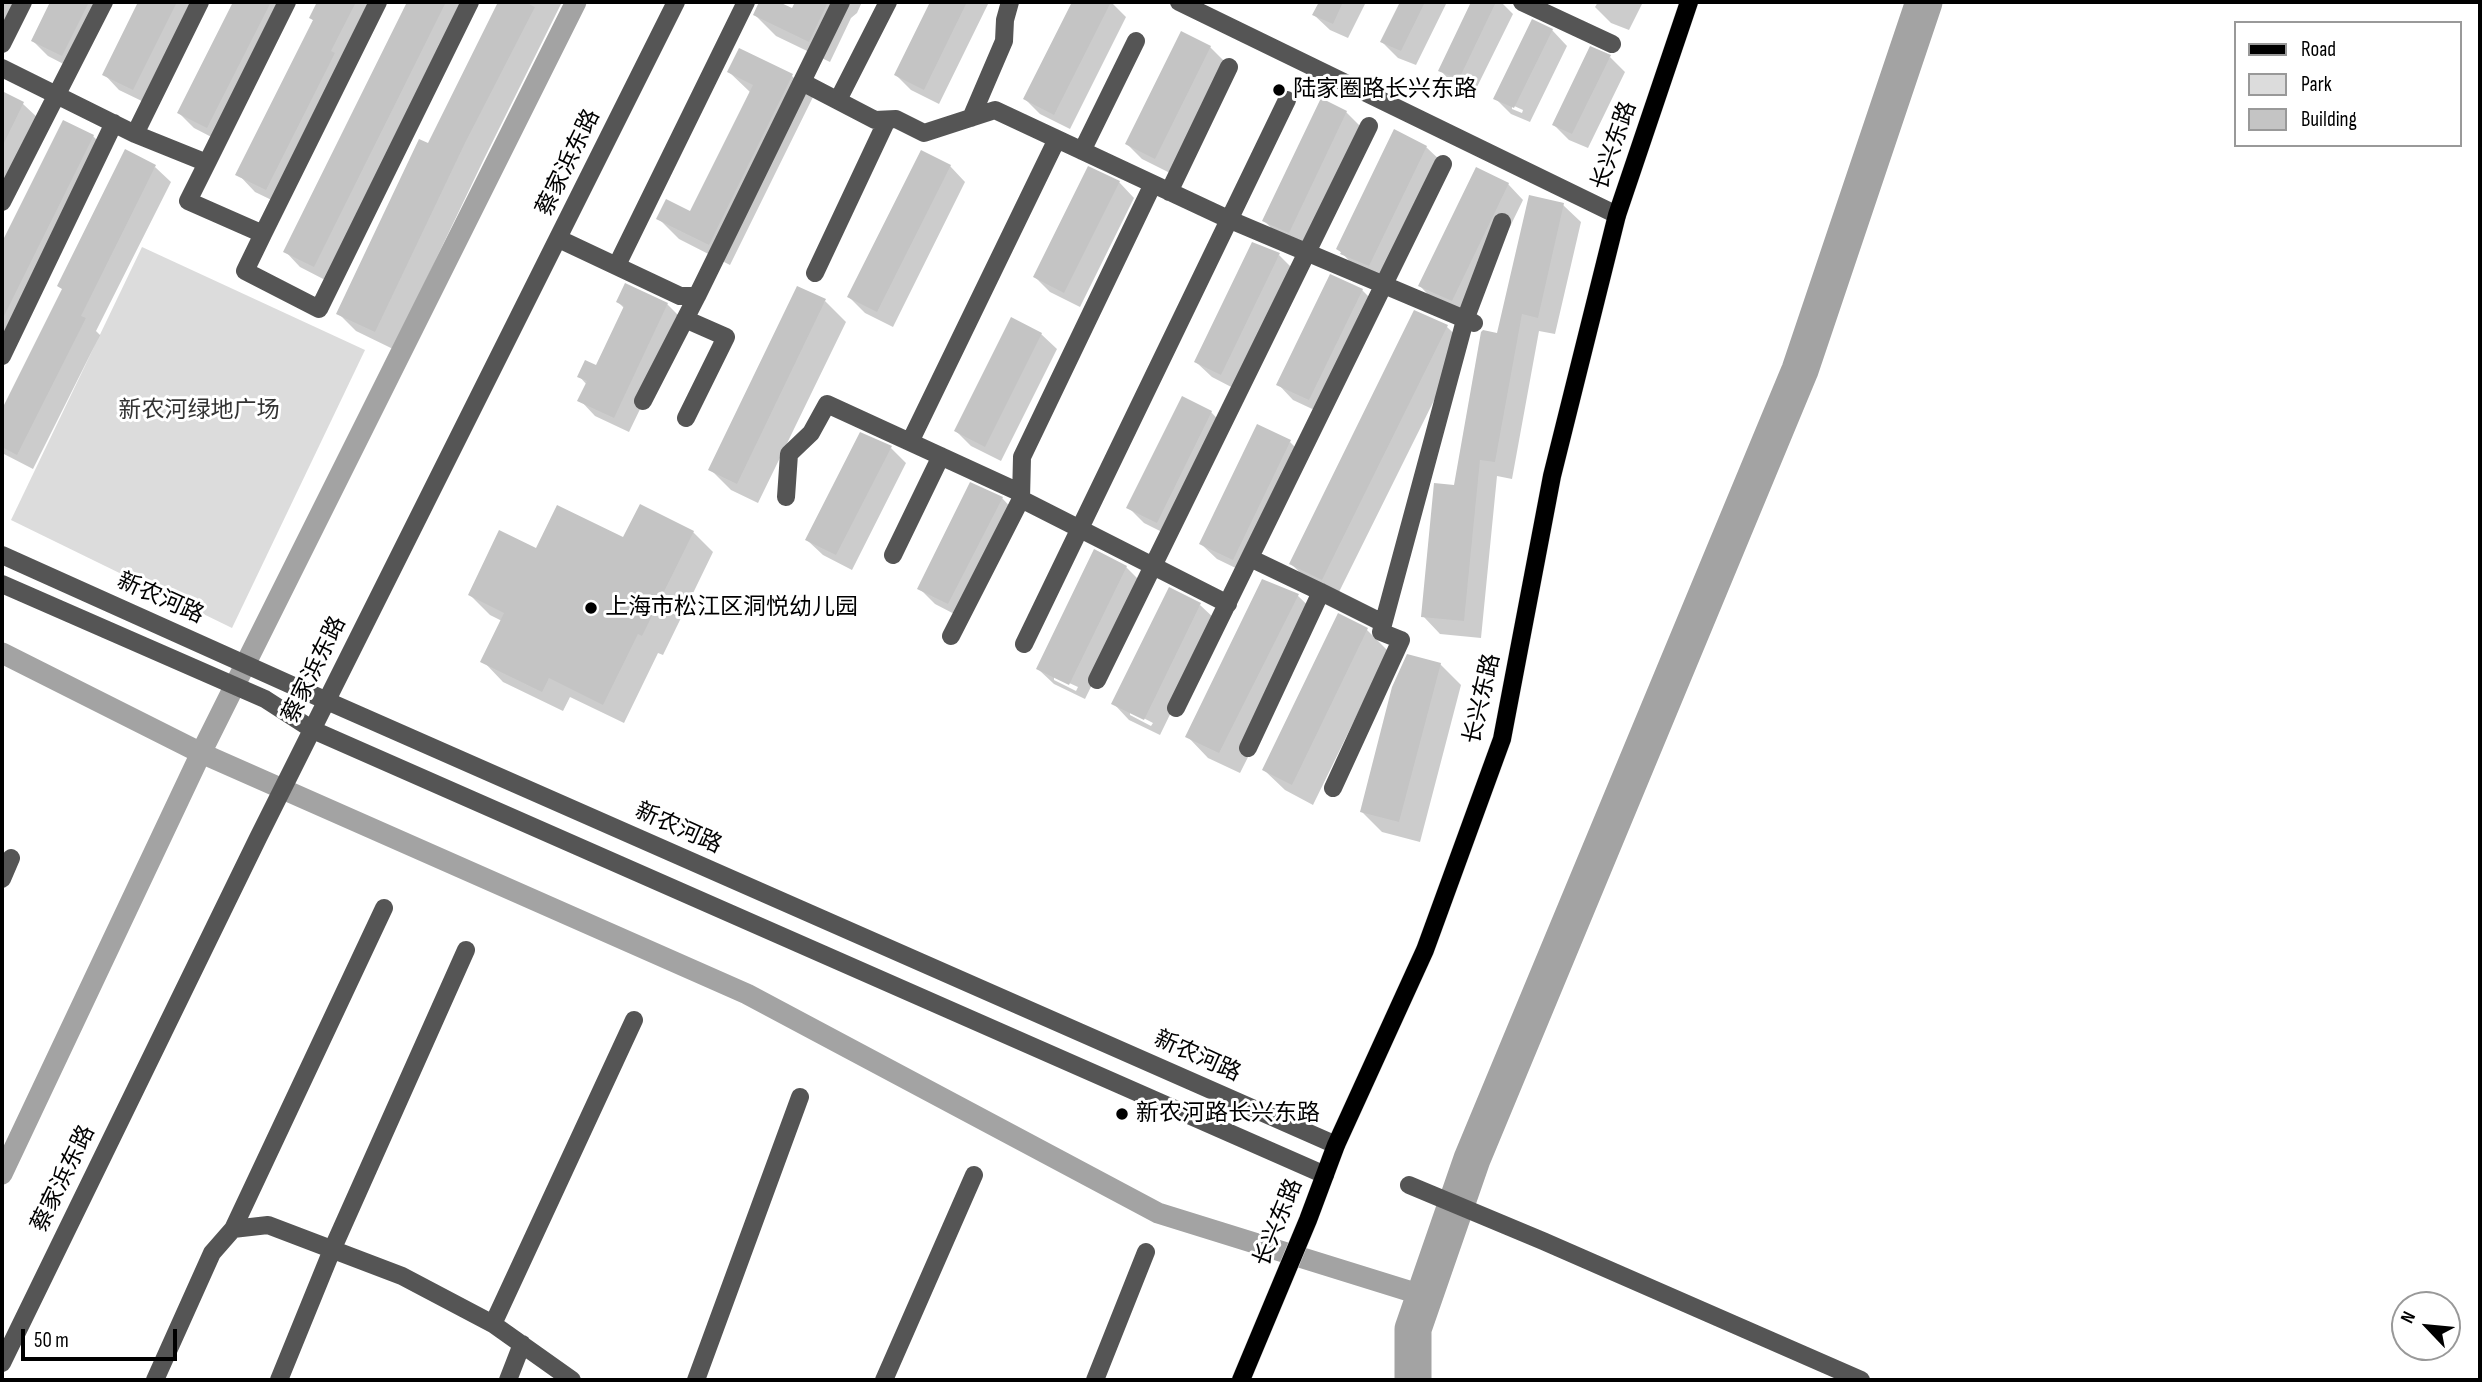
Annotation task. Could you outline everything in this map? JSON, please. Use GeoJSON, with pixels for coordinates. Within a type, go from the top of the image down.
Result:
{"type":"FeatureCollection","features":[{"type":"Feature","properties":{"kind":"main road","name":"长兴东路"},"geometry":{"type":"LineString","coordinates":[[1241,1380],[1308,1220],[1336,1145],[1425,950],[1502,739],[1552,476],[1617,215],[1689,2]]}},
{"type":"Feature","properties":{"kind":"street"},"geometry":{"type":"LineString","coordinates":[[2,44],[23,2]]}},
{"type":"Feature","properties":{"kind":"street"},"geometry":{"type":"LineString","coordinates":[[2,201],[104,2]]}},
{"type":"Feature","properties":{"kind":"street"},"geometry":{"type":"LineString","coordinates":[[135,134],[200,2]]}},
{"type":"Feature","properties":{"kind":"street"},"geometry":{"type":"LineString","coordinates":[[263,234],[188,201],[287,2]]}},
{"type":"Feature","properties":{"kind":"street"},"geometry":{"type":"LineString","coordinates":[[378,2],[245,271],[319,309],[470,2]]}},
{"type":"Feature","properties":{"kind":"street","name":"蔡家浜东路"},"geometry":{"type":"LineString","coordinates":[[2,1363],[258,838],[676,2]]}},
{"type":"Feature","properties":{"kind":"street"},"geometry":{"type":"LineString","coordinates":[[617,265],[746,2]]}},
{"type":"Feature","properties":{"kind":"street"},"geometry":{"type":"LineString","coordinates":[[643,401],[841,2]]}},
{"type":"Feature","properties":{"kind":"street"},"geometry":{"type":"LineString","coordinates":[[838,100],[888,2]]}},
{"type":"Feature","properties":{"kind":"street"},"geometry":{"type":"LineString","coordinates":[[971,118],[1004,41],[1005,20],[1010,2]]}},
{"type":"Feature","properties":{"kind":"street"},"geometry":{"type":"LineString","coordinates":[[1179,2],[1214,9],[1617,215]]}},
{"type":"Feature","properties":{"kind":"street"},"geometry":{"type":"LineString","coordinates":[[1522,2],[1612,44]]}},
{"type":"Feature","properties":{"kind":"street"},"geometry":{"type":"LineString","coordinates":[[1082,151],[1136,41]]}},
{"type":"Feature","properties":{"kind":"street"},"geometry":{"type":"LineString","coordinates":[[951,636],[1021,496],[1021,457],[1161,188],[1230,67]]}},
{"type":"Feature","properties":{"kind":"street"},"geometry":{"type":"LineString","coordinates":[[2,68],[135,134],[207,163]]}},
{"type":"Feature","properties":{"kind":"street"},"geometry":{"type":"LineString","coordinates":[[802,82],[875,120],[896,119],[924,133],[995,110],[1228,219],[1469,321]]}},
{"type":"Feature","properties":{"kind":"street"},"geometry":{"type":"LineString","coordinates":[[1024,644],[1287,100]]}},
{"type":"Feature","properties":{"kind":"street"},"geometry":{"type":"LineString","coordinates":[[815,272],[887,120]]}},
{"type":"Feature","properties":{"kind":"street"},"geometry":{"type":"LineString","coordinates":[[2,355],[114,123]]}},
{"type":"Feature","properties":{"kind":"street"},"geometry":{"type":"LineString","coordinates":[[1097,680],[1369,127]]}},
{"type":"Feature","properties":{"kind":"street"},"geometry":{"type":"LineString","coordinates":[[910,442],[1057,139]]}},
{"type":"Feature","properties":{"kind":"street"},"geometry":{"type":"LineString","coordinates":[[1177,708],[1443,164]]}},
{"type":"Feature","properties":{"kind":"street"},"geometry":{"type":"LineString","coordinates":[[1333,788],[1401,640],[1381,632],[1383,623],[1469,321],[1502,222]]}},
{"type":"Feature","properties":{"kind":"street"},"geometry":{"type":"LineString","coordinates":[[559,239],[680,296],[697,296]]}},
{"type":"Feature","properties":{"kind":"street"},"geometry":{"type":"LineString","coordinates":[[685,319],[726,338],[686,418]]}},
{"type":"Feature","properties":{"kind":"street"},"geometry":{"type":"LineString","coordinates":[[786,497],[789,454],[811,433],[827,404],[941,456],[1021,496],[1079,530],[1228,604]]}},
{"type":"Feature","properties":{"kind":"street"},"geometry":{"type":"LineString","coordinates":[[893,555],[941,456]]}},
{"type":"Feature","properties":{"kind":"street","name":"新农河路"},"geometry":{"type":"LineString","coordinates":[[2,555],[1336,1145]]}},
{"type":"Feature","properties":{"kind":"street"},"geometry":{"type":"LineString","coordinates":[[1250,558],[1383,623]]}},
{"type":"Feature","properties":{"kind":"street"},"geometry":{"type":"LineString","coordinates":[[2,583],[265,699],[313,730],[1325,1175]]}},
{"type":"Feature","properties":{"kind":"street"},"geometry":{"type":"LineString","coordinates":[[1248,748],[1321,592]]}},
{"type":"Feature","properties":{"kind":"street"},"geometry":{"type":"LineString","coordinates":[[2,879],[11,858]]}},
{"type":"Feature","properties":{"kind":"street"},"geometry":{"type":"LineString","coordinates":[[155,1380],[212,1253],[233,1229],[384,908]]}},
{"type":"Feature","properties":{"kind":"street"},"geometry":{"type":"LineString","coordinates":[[279,1380],[332,1250],[467,950]]}},
{"type":"Feature","properties":{"kind":"street"},"geometry":{"type":"LineString","coordinates":[[493,1324],[634,1020]]}},
{"type":"Feature","properties":{"kind":"street"},"geometry":{"type":"LineString","coordinates":[[696,1380],[800,1097]]}},
{"type":"Feature","properties":{"kind":"street"},"geometry":{"type":"LineString","coordinates":[[884,1380],[974,1175]]}},
{"type":"Feature","properties":{"kind":"street"},"geometry":{"type":"LineString","coordinates":[[1409,1185],[1861,1380]]}},
{"type":"Feature","properties":{"kind":"street"},"geometry":{"type":"LineString","coordinates":[[233,1229],[268,1225],[402,1276],[493,1324],[572,1380]]}},
{"type":"Feature","properties":{"kind":"street"},"geometry":{"type":"LineString","coordinates":[[1095,1380],[1146,1252]]}},
{"type":"Feature","properties":{"kind":"street"},"geometry":{"type":"LineString","coordinates":[[508,1380],[522,1345]]}},
{"type":"Feature","properties":{"kind":"green space","name":"新农河绿地广场"},"geometry":{"type":"Polygon","coordinates":[[[142,247],[365,350],[232,628],[11,520],[142,247]]]}},
{"type":"Feature","properties":{"kind":"building"},"geometry":{"type":"Polygon","coordinates":[[[50,2],[89,2],[62,56],[31,41],[50,2]]]}},
{"type":"Feature","properties":{"kind":"building"},"geometry":{"type":"Polygon","coordinates":[[[138,2],[177,2],[133,90],[102,75],[138,2]]]}},
{"type":"Feature","properties":{"kind":"building"},"geometry":{"type":"Polygon","coordinates":[[[233,2],[271,2],[207,128],[177,113],[233,2]]]}},
{"type":"Feature","properties":{"kind":"building"},"geometry":{"type":"Polygon","coordinates":[[[317,2],[356,2],[331,51],[335,53],[266,190],[235,175],[313,20],[309,18],[317,2]]]}},
{"type":"Feature","properties":{"kind":"building"},"geometry":{"type":"Polygon","coordinates":[[[407,2],[446,2],[314,267],[283,252],[407,2]]]}},
{"type":"Feature","properties":{"kind":"building"},"geometry":{"type":"Polygon","coordinates":[[[498,2],[525,2],[535,7],[465,143],[375,332],[336,314],[419,139],[428,143],[498,2]]]}},
{"type":"Feature","properties":{"kind":"building"},"geometry":{"type":"Polygon","coordinates":[[[759,2],[779,2],[792,8],[795,2],[828,2],[809,42],[753,15],[759,2]]]}},
{"type":"Feature","properties":{"kind":"building"},"geometry":{"type":"Polygon","coordinates":[[[930,2],[967,2],[924,90],[894,75],[930,2]]]}},
{"type":"Feature","properties":{"kind":"building"},"geometry":{"type":"Polygon","coordinates":[[[1072,2],[1111,2],[1054,115],[1023,99],[1072,2]]]}},
{"type":"Feature","properties":{"kind":"building"},"geometry":{"type":"Polygon","coordinates":[[[1319,2],[1343,2],[1333,24],[1312,15],[1319,2]]]}},
{"type":"Feature","properties":{"kind":"building"},"geometry":{"type":"Polygon","coordinates":[[[1400,2],[1425,2],[1401,51],[1380,42],[1400,2]]]}},
{"type":"Feature","properties":{"kind":"building"},"geometry":{"type":"Polygon","coordinates":[[[1471,2],[1496,2],[1459,79],[1438,71],[1471,2]]]}},
{"type":"Feature","properties":{"kind":"building"},"geometry":{"type":"Polygon","coordinates":[[[1532,19],[1553,29],[1514,108],[1493,99],[1532,19]]]}},
{"type":"Feature","properties":{"kind":"building"},"geometry":{"type":"Polygon","coordinates":[[[1181,31],[1211,46],[1155,159],[1125,144],[1181,31]]]}},
{"type":"Feature","properties":{"kind":"building"},"geometry":{"type":"Polygon","coordinates":[[[1590,46],[1611,55],[1572,134],[1552,125],[1590,46]]]}},
{"type":"Feature","properties":{"kind":"building"},"geometry":{"type":"Polygon","coordinates":[[[739,48],[793,74],[709,245],[656,219],[666,199],[690,211],[753,85],[727,72],[739,48]]]}},
{"type":"Feature","properties":{"kind":"building"},"geometry":{"type":"Polygon","coordinates":[[[2,91],[24,102],[2,147],[2,91]]]}},
{"type":"Feature","properties":{"kind":"building"},"geometry":{"type":"Polygon","coordinates":[[[1321,98],[1347,111],[1289,233],[1262,221],[1321,98]]]}},
{"type":"Feature","properties":{"kind":"building"},"geometry":{"type":"Polygon","coordinates":[[[63,120],[94,135],[2,320],[2,242],[63,120]]]}},
{"type":"Feature","properties":{"kind":"building"},"geometry":{"type":"Polygon","coordinates":[[[1394,129],[1427,146],[1369,266],[1340,254],[1336,249],[1394,129]]]}},
{"type":"Feature","properties":{"kind":"building"},"geometry":{"type":"Polygon","coordinates":[[[125,149],[156,165],[81,316],[86,318],[17,455],[2,447],[2,409],[62,289],[57,286],[125,149]]]}},
{"type":"Feature","properties":{"kind":"building"},"geometry":{"type":"Polygon","coordinates":[[[921,150],[951,165],[877,312],[847,297],[921,150]]]}},
{"type":"Feature","properties":{"kind":"building"},"geometry":{"type":"Polygon","coordinates":[[[1088,166],[1120,181],[1064,293],[1033,277],[1088,166]]]}},
{"type":"Feature","properties":{"kind":"building"},"geometry":{"type":"Polygon","coordinates":[[[1476,167],[1509,183],[1452,301],[1418,286],[1476,167]]]}},
{"type":"Feature","properties":{"kind":"building"},"geometry":{"type":"Polygon","coordinates":[[[1529,195],[1564,203],[1538,318],[1522,314],[1495,462],[1480,460],[1464,621],[1421,617],[1434,483],[1454,485],[1481,332],[1483,330],[1497,333],[1529,195]]]}},
{"type":"Feature","properties":{"kind":"building"},"geometry":{"type":"Polygon","coordinates":[[[1252,242],[1280,253],[1221,375],[1194,362],[1252,242]]]}},
{"type":"Feature","properties":{"kind":"building"},"geometry":{"type":"Polygon","coordinates":[[[1330,274],[1363,289],[1309,400],[1276,385],[1330,274]]]}},
{"type":"Feature","properties":{"kind":"building"},"geometry":{"type":"Polygon","coordinates":[[[625,283],[668,303],[614,418],[577,401],[587,381],[577,377],[585,360],[596,365],[624,306],[616,302],[625,283]]]}},
{"type":"Feature","properties":{"kind":"building"},"geometry":{"type":"Polygon","coordinates":[[[797,286],[826,299],[737,484],[708,470],[797,286]]]}},
{"type":"Feature","properties":{"kind":"building"},"geometry":{"type":"Polygon","coordinates":[[[1414,310],[1448,325],[1322,580],[1289,564],[1414,310]]]}},
{"type":"Feature","properties":{"kind":"building"},"geometry":{"type":"Polygon","coordinates":[[[1011,317],[1042,333],[985,447],[954,431],[1011,317]]]}},
{"type":"Feature","properties":{"kind":"building"},"geometry":{"type":"Polygon","coordinates":[[[1182,396],[1212,411],[1157,523],[1126,508],[1182,396]]]}},
{"type":"Feature","properties":{"kind":"building"},"geometry":{"type":"Polygon","coordinates":[[[1257,424],[1291,440],[1233,560],[1199,544],[1257,424]]]}},
{"type":"Feature","properties":{"kind":"building"},"geometry":{"type":"Polygon","coordinates":[[[860,432],[892,446],[836,555],[805,540],[860,432]]]}},
{"type":"Feature","properties":{"kind":"building"},"geometry":{"type":"Polygon","coordinates":[[[970,482],[1003,497],[948,604],[917,589],[970,482]]]}},
{"type":"Feature","properties":{"kind":"building"},"geometry":{"type":"Polygon","coordinates":[[[640,504],[694,531],[642,636],[638,634],[603,705],[549,678],[542,692],[480,662],[504,613],[468,595],[499,530],[536,548],[557,505],[623,537],[640,504]]]}},
{"type":"Feature","properties":{"kind":"building"},"geometry":{"type":"Polygon","coordinates":[[[1094,549],[1127,566],[1069,685],[1036,669],[1094,549]]]}},
{"type":"Feature","properties":{"kind":"building"},"geometry":{"type":"Polygon","coordinates":[[[1262,579],[1299,594],[1219,753],[1185,737],[1262,579]]]}},
{"type":"Feature","properties":{"kind":"building"},"geometry":{"type":"Polygon","coordinates":[[[1169,587],[1201,603],[1144,720],[1111,704],[1169,587]]]}},
{"type":"Feature","properties":{"kind":"building"},"geometry":{"type":"Polygon","coordinates":[[[1338,613],[1368,628],[1292,785],[1262,770],[1338,613]]]}},
{"type":"Feature","properties":{"kind":"building"},"geometry":{"type":"Polygon","coordinates":[[[1407,654],[1441,663],[1399,822],[1360,812],[1392,687],[1407,654]]]}},
{"type":"Feature","properties":{"kind":"waterway"},"geometry":{"type":"LineString","coordinates":[[2,1174],[201,753],[576,2]]}},
{"type":"Feature","properties":{"kind":"waterway"},"geometry":{"type":"LineString","coordinates":[[1413,1380],[1413,1329],[1472,1159],[1800,370],[1924,2]]}},
{"type":"Feature","properties":{"kind":"waterway"},"geometry":{"type":"LineString","coordinates":[[2,653],[201,753],[747,994],[1158,1213],[1425,1296]]}},
{"type":"Feature","properties":{"kind":"place","name":"陆家圈路长兴东路"},"geometry":{"type":"Point","coordinates":[1279,90]}},
{"type":"Feature","properties":{"kind":"place","name":"上海市松江区洞悦幼儿园"},"geometry":{"type":"Point","coordinates":[591,608]}},
{"type":"Feature","properties":{"kind":"place","name":"新农河路长兴东路"},"geometry":{"type":"Point","coordinates":[1122,1114]}}]}
